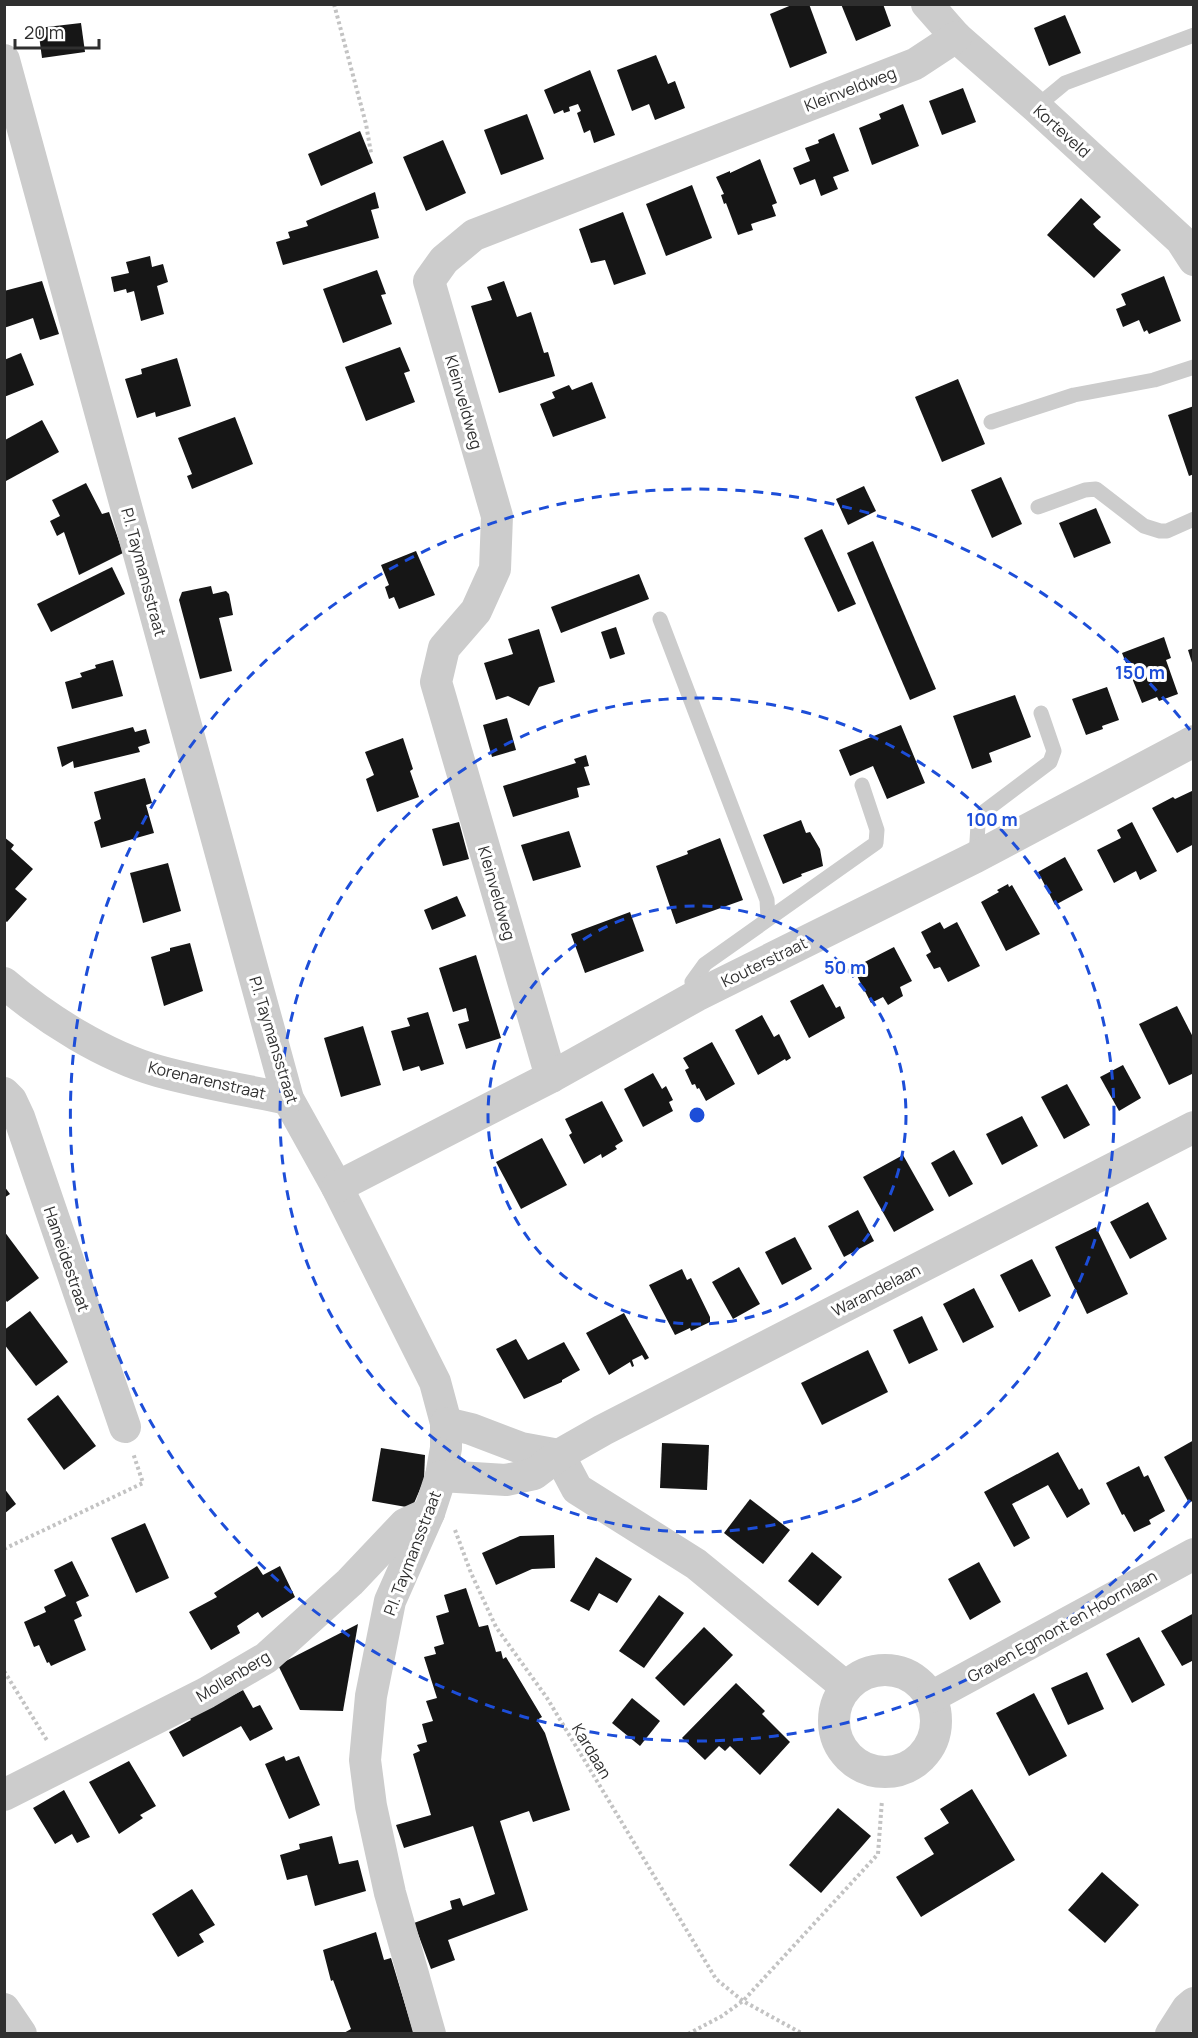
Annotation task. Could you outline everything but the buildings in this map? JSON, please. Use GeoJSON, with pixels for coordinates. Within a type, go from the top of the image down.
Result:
{"type":"FeatureCollection","features":[{"type":"Feature","properties":{"kind":"street","name":"Korteveld"},"geometry":{"type":"LineString","coordinates":[[927,4],[956,37],[1181,240],[1194,260]]}},
{"type":"Feature","properties":{"kind":"street","name":"Kleinveldweg"},"geometry":{"type":"LineString","coordinates":[[551,1077],[436,682],[444,648],[476,611],[495,569],[497,516],[429,281],[444,260],[474,235],[915,64],[956,37]]}},
{"type":"Feature","properties":{"kind":"street","name":"P.I. Taymansstraat"},"geometry":{"type":"LineString","coordinates":[[4,60],[288,1099],[337,1186],[435,1382],[446,1423],[446,1448],[441,1476],[442,1521],[390,1602],[371,1696],[365,1760],[371,1806],[390,1893],[430,2034]]}},
{"type":"Feature","properties":{"kind":"street","name":"Kouterstraat"},"geometry":{"type":"LineString","coordinates":[[337,1186],[551,1077],[696,996],[976,857],[1194,741]]}},
{"type":"Feature","properties":{"kind":"street","name":"Korenarenstraat"},"geometry":{"type":"LineString","coordinates":[[4,983],[28,1004],[99,1047],[118,1055],[158,1071],[288,1099]]}},
{"type":"Feature","properties":{"kind":"street","name":"Hameidestraat"},"geometry":{"type":"LineString","coordinates":[[4,1093],[11,1100],[19,1117],[125,1427]]}},
{"type":"Feature","properties":{"kind":"street","name":"Warandelaan"},"geometry":{"type":"LineString","coordinates":[[441,1476],[506,1480],[534,1474],[559,1455],[603,1430],[1194,1127]]}},
{"type":"Feature","properties":{"kind":"street"},"geometry":{"type":"LineString","coordinates":[[446,1423],[471,1429],[521,1448],[559,1455],[577,1489],[696,1564],[846,1687]]}},
{"type":"Feature","properties":{"kind":"street","name":"Mollenberg"},"geometry":{"type":"LineString","coordinates":[[4,1795],[206,1693],[266,1658],[350,1582],[405,1524],[442,1521]]}},
{"type":"Feature","properties":{"kind":"street","name":"Graven Egmont en Hoornlaan"},"geometry":{"type":"LineString","coordinates":[[931,1697],[1194,1554]]}},
{"type":"Feature","properties":{"kind":"street"},"geometry":{"type":"LineString","coordinates":[[891,1670],[907,1674],[921,1684],[931,1697],[936,1713],[936,1730],[930,1746],[919,1759],[905,1769],[888,1772],[871,1770],[855,1763],[843,1751],[836,1736],[834,1718],[837,1702],[846,1687],[859,1677],[874,1671],[891,1670]]}},
{"type":"Feature","properties":{"kind":"street"},"geometry":{"type":"LineString","coordinates":[[1171,2034],[1187,2008],[1194,2003]]}},
{"type":"Feature","properties":{"kind":"street"},"geometry":{"type":"LineString","coordinates":[[4,2009],[21,2034]]}},
{"type":"Feature","properties":{"kind":"lane"},"geometry":{"type":"LineString","coordinates":[[1036,108],[1065,83],[1194,35]]}},
{"type":"Feature","properties":{"kind":"lane"},"geometry":{"type":"LineString","coordinates":[[991,422],[1074,395],[1155,380],[1194,367]]}},
{"type":"Feature","properties":{"kind":"lane"},"geometry":{"type":"LineString","coordinates":[[1038,507],[1085,490],[1096,489],[1144,526],[1160,531],[1167,531],[1194,519]]}},
{"type":"Feature","properties":{"kind":"lane"},"geometry":{"type":"LineString","coordinates":[[660,619],[768,900],[768,918]]}},
{"type":"Feature","properties":{"kind":"lane"},"geometry":{"type":"LineString","coordinates":[[976,857],[978,825],[985,811],[1050,762],[1054,751],[1041,713]]}},
{"type":"Feature","properties":{"kind":"lane"},"geometry":{"type":"LineString","coordinates":[[696,996],[692,982],[705,964],[876,843],[877,830],[862,785]]}},
{"type":"Feature","properties":{"kind":"path"},"geometry":{"type":"LineString","coordinates":[[334,4],[366,124],[371,153]]}},
{"type":"Feature","properties":{"kind":"path"},"geometry":{"type":"LineString","coordinates":[[4,1548],[143,1483],[125,1427]]}},
{"type":"Feature","properties":{"kind":"path","name":"Kardaan"},"geometry":{"type":"LineString","coordinates":[[442,1521],[471,1573],[496,1628],[547,1698],[716,1979],[743,2001],[802,2034]]}},
{"type":"Feature","properties":{"kind":"path"},"geometry":{"type":"LineString","coordinates":[[4,1671],[62,1765]]}},
{"type":"Feature","properties":{"kind":"path"},"geometry":{"type":"LineString","coordinates":[[688,2034],[722,2016],[743,2001],[878,1854],[882,1800]]}}]}
